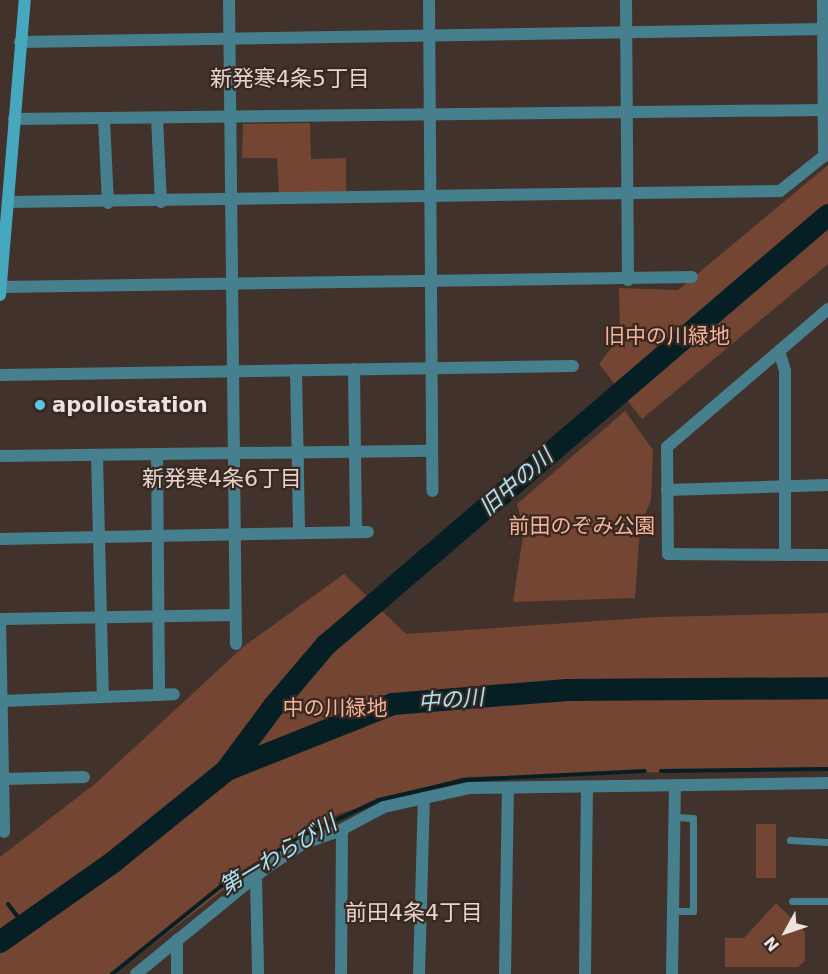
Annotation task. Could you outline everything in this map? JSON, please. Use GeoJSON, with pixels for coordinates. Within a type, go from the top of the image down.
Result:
{"type":"FeatureCollection","features":[{"type":"Feature","properties":{"kind":"main road"},"geometry":{"type":"LineString","coordinates":[[0,295],[25,0]]}},
{"type":"Feature","properties":{"kind":"street"},"geometry":{"type":"LineString","coordinates":[[229,0],[230,201],[234,285],[236,644]]}},
{"type":"Feature","properties":{"kind":"street"},"geometry":{"type":"LineString","coordinates":[[429,0],[432,491]]}},
{"type":"Feature","properties":{"kind":"street"},"geometry":{"type":"LineString","coordinates":[[626,0],[628,280]]}},
{"type":"Feature","properties":{"kind":"street"},"geometry":{"type":"LineString","coordinates":[[8,202],[108,203],[780,191],[824,156],[826,29],[823,0]]}},
{"type":"Feature","properties":{"kind":"street"},"geometry":{"type":"LineString","coordinates":[[20,42],[826,29]]}},
{"type":"Feature","properties":{"kind":"street"},"geometry":{"type":"LineString","coordinates":[[14,119],[824,110]]}},
{"type":"Feature","properties":{"kind":"street"},"geometry":{"type":"LineString","coordinates":[[104,118],[108,203]]}},
{"type":"Feature","properties":{"kind":"street"},"geometry":{"type":"LineString","coordinates":[[157,118],[161,202]]}},
{"type":"Feature","properties":{"kind":"street"},"geometry":{"type":"LineString","coordinates":[[1,287],[431,283],[692,277]]}},
{"type":"Feature","properties":{"kind":"street"},"geometry":{"type":"LineString","coordinates":[[828,309],[667,447],[668,554],[828,555]]}},
{"type":"Feature","properties":{"kind":"street"},"geometry":{"type":"LineString","coordinates":[[778,351],[785,371],[785,555]]}},
{"type":"Feature","properties":{"kind":"street"},"geometry":{"type":"LineString","coordinates":[[0,375],[573,366]]}},
{"type":"Feature","properties":{"kind":"street"},"geometry":{"type":"LineString","coordinates":[[0,539],[362,532],[356,452],[354,369]]}},
{"type":"Feature","properties":{"kind":"street"},"geometry":{"type":"LineString","coordinates":[[296,370],[299,532]]}},
{"type":"Feature","properties":{"kind":"street"},"geometry":{"type":"LineString","coordinates":[[0,456],[431,452]]}},
{"type":"Feature","properties":{"kind":"street"},"geometry":{"type":"LineString","coordinates":[[157,454],[159,695]]}},
{"type":"Feature","properties":{"kind":"street"},"geometry":{"type":"LineString","coordinates":[[97,456],[101,538],[103,697]]}},
{"type":"Feature","properties":{"kind":"street"},"geometry":{"type":"LineString","coordinates":[[667,490],[828,485]]}},
{"type":"Feature","properties":{"kind":"street"},"geometry":{"type":"LineString","coordinates":[[4,832],[1,619],[235,615]]}},
{"type":"Feature","properties":{"kind":"street"},"geometry":{"type":"LineString","coordinates":[[3,702],[174,694]]}},
{"type":"Feature","properties":{"kind":"street"},"geometry":{"type":"LineString","coordinates":[[3,779],[84,777]]}},
{"type":"Feature","properties":{"kind":"street"},"geometry":{"type":"LineString","coordinates":[[136,974],[256,876],[304,843],[342,830],[384,807],[470,788],[828,783]]}},
{"type":"Feature","properties":{"kind":"street"},"geometry":{"type":"LineString","coordinates":[[672,974],[675,785]]}},
{"type":"Feature","properties":{"kind":"street"},"geometry":{"type":"LineString","coordinates":[[585,974],[587,787]]}},
{"type":"Feature","properties":{"kind":"street"},"geometry":{"type":"LineString","coordinates":[[505,974],[508,788]]}},
{"type":"Feature","properties":{"kind":"street"},"geometry":{"type":"LineString","coordinates":[[419,974],[424,798]]}},
{"type":"Feature","properties":{"kind":"street"},"geometry":{"type":"LineString","coordinates":[[341,974],[342,830]]}},
{"type":"Feature","properties":{"kind":"street"},"geometry":{"type":"LineString","coordinates":[[256,876],[258,974]]}},
{"type":"Feature","properties":{"kind":"street"},"geometry":{"type":"LineString","coordinates":[[177,940],[177,974]]}},
{"type":"Feature","properties":{"kind":"lane"},"geometry":{"type":"LineString","coordinates":[[673,912],[693,911],[693,818],[674,817]]}},
{"type":"Feature","properties":{"kind":"lane"},"geometry":{"type":"LineString","coordinates":[[790,840],[828,842]]}},
{"type":"Feature","properties":{"kind":"lane"},"geometry":{"type":"LineString","coordinates":[[792,901],[828,901]]}},
{"type":"Feature","properties":{"kind":"green space"},"geometry":{"type":"Polygon","coordinates":[[[310,123],[311,159],[346,158],[346,192],[279,194],[277,158],[242,158],[243,124],[310,123]]]}},
{"type":"Feature","properties":{"kind":"green space","name":"旧中の川緑地"},"geometry":{"type":"Polygon","coordinates":[[[828,165],[828,264],[642,419],[599,364],[620,336],[619,288],[678,290],[828,165]]]}},
{"type":"Feature","properties":{"kind":"green space","name":"前田のぞみ公園"},"geometry":{"type":"Polygon","coordinates":[[[625,411],[653,450],[651,500],[640,527],[635,598],[513,602],[524,529],[517,504],[625,411]]]}},
{"type":"Feature","properties":{"kind":"green space","name":"中の川緑地"},"geometry":{"type":"Polygon","coordinates":[[[344,574],[406,634],[657,617],[828,613],[828,768],[464,777],[338,814],[252,868],[114,974],[0,974],[0,857],[96,783],[243,647],[344,574]]]}},
{"type":"Feature","properties":{"kind":"green space"},"geometry":{"type":"Polygon","coordinates":[[[756,824],[776,824],[776,878],[756,878],[756,824]]]}},
{"type":"Feature","properties":{"kind":"green space"},"geometry":{"type":"Polygon","coordinates":[[[776,903],[805,932],[805,961],[798,967],[725,967],[725,938],[744,938],[776,903]]]}},
{"type":"Feature","properties":{"kind":"waterway","name":"旧中の川"},"geometry":{"type":"LineString","coordinates":[[227,769],[274,706],[326,645],[828,215]]}},
{"type":"Feature","properties":{"kind":"waterway","name":"中の川"},"geometry":{"type":"LineString","coordinates":[[0,942],[112,863],[227,770],[393,704],[567,690],[828,688]]}},
{"type":"Feature","properties":{"kind":"waterway","name":"第一わらび川"},"geometry":{"type":"LineString","coordinates":[[661,771],[828,769]]}},
{"type":"Feature","properties":{"kind":"waterway","name":"第一わらび川"},"geometry":{"type":"LineString","coordinates":[[112,974],[220,887],[300,837],[379,800],[465,780],[645,771]]}},
{"type":"Feature","properties":{"kind":"waterway"},"geometry":{"type":"LineString","coordinates":[[8,904],[23,924]]}},
{"type":"Feature","properties":{"kind":"place","name":"apollostation"},"geometry":{"type":"Point","coordinates":[40,405]}},
{"type":"Feature","properties":{"kind":"district","name":"新発寒4条5丁目"},"geometry":{"type":"Point","coordinates":[290,79]}},
{"type":"Feature","properties":{"kind":"district","name":"新発寒4条6丁目"},"geometry":{"type":"Point","coordinates":[222,479]}},
{"type":"Feature","properties":{"kind":"district","name":"前田4条4丁目"},"geometry":{"type":"Point","coordinates":[414,913]}}]}
